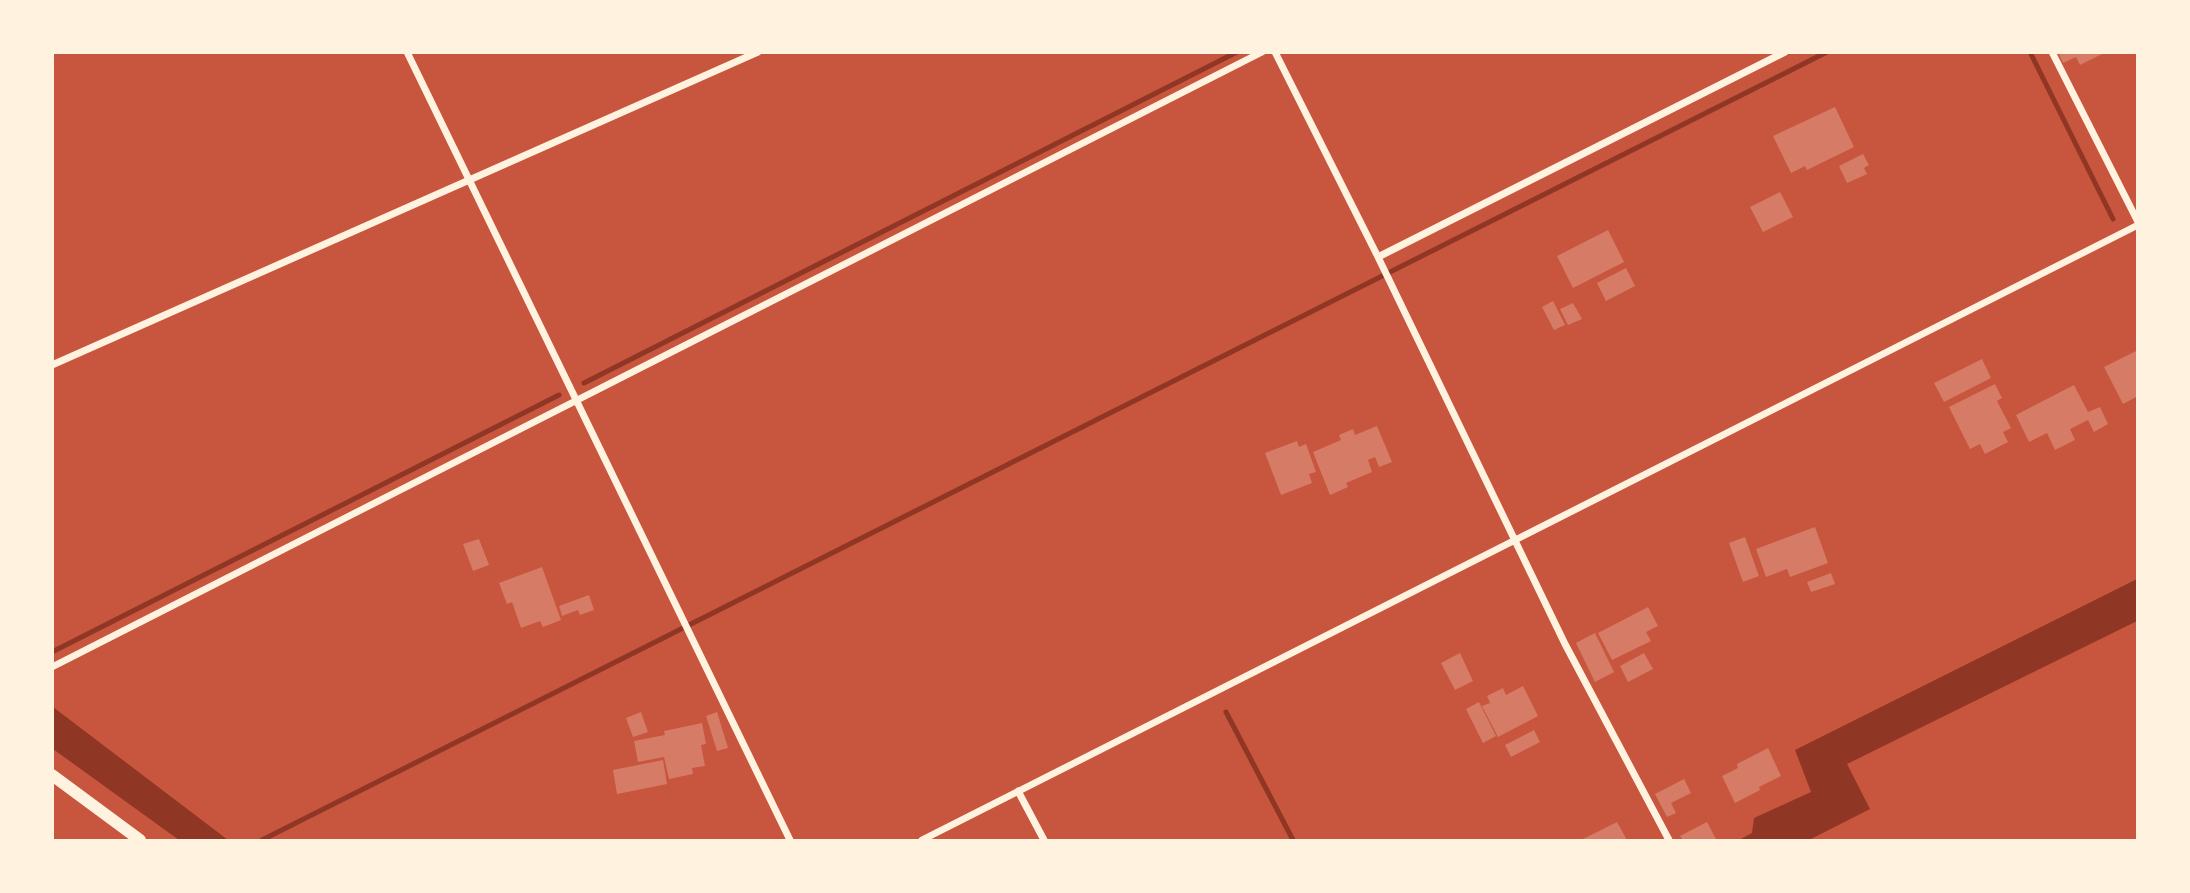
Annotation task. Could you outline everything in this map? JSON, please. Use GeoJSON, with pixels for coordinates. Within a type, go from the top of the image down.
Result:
{"type":"FeatureCollection","features":[{"type":"Feature","properties":{"kind":"street"},"geometry":{"type":"LineString","coordinates":[[407,52],[790,841]]}},
{"type":"Feature","properties":{"kind":"street"},"geometry":{"type":"LineString","coordinates":[[52,366],[758,52]]}},
{"type":"Feature","properties":{"kind":"street"},"geometry":{"type":"LineString","coordinates":[[52,667],[1262,52]]}},
{"type":"Feature","properties":{"kind":"street"},"geometry":{"type":"LineString","coordinates":[[1275,52],[1378,257],[1564,644],[1669,841]]}},
{"type":"Feature","properties":{"kind":"street"},"geometry":{"type":"LineString","coordinates":[[1378,257],[1785,52]]}},
{"type":"Feature","properties":{"kind":"street"},"geometry":{"type":"LineString","coordinates":[[922,841],[2137,223],[2052,52]]}},
{"type":"Feature","properties":{"kind":"street"},"geometry":{"type":"LineString","coordinates":[[52,775],[140,841]]}},
{"type":"Feature","properties":{"kind":"street"},"geometry":{"type":"LineString","coordinates":[[1018,791],[1044,841]]}},
{"type":"Feature","properties":{"kind":"shaded area"},"geometry":{"type":"Polygon","coordinates":[[[2137,579],[2137,621],[1847,764],[1870,809],[1809,840],[1739,840],[1752,833],[1754,818],[1811,792],[1795,750],[2137,579]]]}},
{"type":"Feature","properties":{"kind":"shaded area"},"geometry":{"type":"Polygon","coordinates":[[[52,707],[228,840],[179,840],[53,749],[52,707]]]}},
{"type":"Feature","properties":{"kind":"building"},"geometry":{"type":"Polygon","coordinates":[[[2058,52],[2106,52],[2080,65],[2076,57],[2063,63],[2058,52]]]}},
{"type":"Feature","properties":{"kind":"building"},"geometry":{"type":"Polygon","coordinates":[[[1835,107],[1854,147],[1807,170],[1805,166],[1791,173],[1773,136],[1835,107]]]}},
{"type":"Feature","properties":{"kind":"building"},"geometry":{"type":"Polygon","coordinates":[[[1863,154],[1869,165],[1864,168],[1867,174],[1847,183],[1839,166],[1863,154]]]}},
{"type":"Feature","properties":{"kind":"building"},"geometry":{"type":"Polygon","coordinates":[[[1780,192],[1793,217],[1763,232],[1750,207],[1780,192]]]}},
{"type":"Feature","properties":{"kind":"building"},"geometry":{"type":"Polygon","coordinates":[[[1608,230],[1624,262],[1573,288],[1557,256],[1608,230]]]}},
{"type":"Feature","properties":{"kind":"building"},"geometry":{"type":"Polygon","coordinates":[[[1626,268],[1635,286],[1606,301],[1597,283],[1626,268]]]}},
{"type":"Feature","properties":{"kind":"building"},"geometry":{"type":"Polygon","coordinates":[[[1553,301],[1565,325],[1554,330],[1542,307],[1553,301]]]}},
{"type":"Feature","properties":{"kind":"building"},"geometry":{"type":"Polygon","coordinates":[[[1573,303],[1582,319],[1568,325],[1560,309],[1573,303]]]}},
{"type":"Feature","properties":{"kind":"building"},"geometry":{"type":"Polygon","coordinates":[[[2138,350],[2138,396],[2123,404],[2104,367],[2138,350]]]}},
{"type":"Feature","properties":{"kind":"building"},"geometry":{"type":"Polygon","coordinates":[[[1982,359],[1991,378],[1944,402],[1934,383],[1982,359]]]}},
{"type":"Feature","properties":{"kind":"building"},"geometry":{"type":"Polygon","coordinates":[[[1995,384],[2002,398],[1997,401],[2011,428],[2003,432],[2008,442],[1985,454],[1980,444],[1970,449],[1949,407],[1995,384]]]}},
{"type":"Feature","properties":{"kind":"building"},"geometry":{"type":"Polygon","coordinates":[[[2074,385],[2088,412],[2100,407],[2108,424],[2094,432],[2088,420],[2070,429],[2075,440],[2055,450],[2047,433],[2029,442],[2016,415],[2074,385]]]}},
{"type":"Feature","properties":{"kind":"building"},"geometry":{"type":"Polygon","coordinates":[[[1377,426],[1392,462],[1379,467],[1375,457],[1368,460],[1372,472],[1346,483],[1348,487],[1330,495],[1313,452],[1341,440],[1339,435],[1353,429],[1355,435],[1377,426]]]}},
{"type":"Feature","properties":{"kind":"building"},"geometry":{"type":"Polygon","coordinates":[[[1297,441],[1299,447],[1306,444],[1316,472],[1309,474],[1312,483],[1281,495],[1265,453],[1297,441]]]}},
{"type":"Feature","properties":{"kind":"building"},"geometry":{"type":"Polygon","coordinates":[[[1815,527],[1828,563],[1790,577],[1787,569],[1766,577],[1756,549],[1815,527]]]}},
{"type":"Feature","properties":{"kind":"building"},"geometry":{"type":"Polygon","coordinates":[[[1745,537],[1759,576],[1743,582],[1729,543],[1745,537]]]}},
{"type":"Feature","properties":{"kind":"building"},"geometry":{"type":"Polygon","coordinates":[[[479,539],[489,565],[473,571],[463,544],[479,539]]]}},
{"type":"Feature","properties":{"kind":"building"},"geometry":{"type":"Polygon","coordinates":[[[542,567],[561,620],[543,627],[540,621],[521,628],[512,602],[507,604],[499,583],[542,567]]]}},
{"type":"Feature","properties":{"kind":"building"},"geometry":{"type":"Polygon","coordinates":[[[1831,573],[1835,584],[1811,592],[1807,582],[1831,573]]]}},
{"type":"Feature","properties":{"kind":"building"},"geometry":{"type":"Polygon","coordinates":[[[589,595],[594,610],[580,615],[578,610],[562,616],[559,606],[589,595]]]}},
{"type":"Feature","properties":{"kind":"building"},"geometry":{"type":"Polygon","coordinates":[[[1648,607],[1658,626],[1646,632],[1651,641],[1612,660],[1598,633],[1648,607]]]}},
{"type":"Feature","properties":{"kind":"building"},"geometry":{"type":"Polygon","coordinates":[[[1595,633],[1614,672],[1595,682],[1576,643],[1595,633]]]}},
{"type":"Feature","properties":{"kind":"building"},"geometry":{"type":"Polygon","coordinates":[[[1460,653],[1473,681],[1455,690],[1441,663],[1460,653]]]}},
{"type":"Feature","properties":{"kind":"building"},"geometry":{"type":"Polygon","coordinates":[[[1644,653],[1653,669],[1628,682],[1620,666],[1644,653]]]}},
{"type":"Feature","properties":{"kind":"building"},"geometry":{"type":"Polygon","coordinates":[[[1523,686],[1538,716],[1498,737],[1482,706],[1490,703],[1487,696],[1503,688],[1506,695],[1523,686]]]}},
{"type":"Feature","properties":{"kind":"building"},"geometry":{"type":"Polygon","coordinates":[[[1479,702],[1496,736],[1483,743],[1466,709],[1479,702]]]}},
{"type":"Feature","properties":{"kind":"building"},"geometry":{"type":"Polygon","coordinates":[[[641,712],[648,732],[633,737],[626,718],[641,712]]]}},
{"type":"Feature","properties":{"kind":"building"},"geometry":{"type":"Polygon","coordinates":[[[717,712],[728,748],[717,751],[706,716],[717,712]]]}},
{"type":"Feature","properties":{"kind":"building"},"geometry":{"type":"Polygon","coordinates":[[[702,723],[706,744],[701,745],[705,766],[692,768],[693,774],[669,779],[664,757],[638,762],[634,741],[665,735],[664,731],[702,723]]]}},
{"type":"Feature","properties":{"kind":"building"},"geometry":{"type":"Polygon","coordinates":[[[1534,730],[1540,742],[1511,757],[1505,745],[1534,730]]]}},
{"type":"Feature","properties":{"kind":"building"},"geometry":{"type":"Polygon","coordinates":[[[1768,748],[1781,776],[1735,803],[1722,776],[1738,768],[1737,764],[1768,748]]]}},
{"type":"Feature","properties":{"kind":"building"},"geometry":{"type":"Polygon","coordinates":[[[663,760],[667,784],[617,794],[613,770],[663,760]]]}},
{"type":"Feature","properties":{"kind":"building"},"geometry":{"type":"Polygon","coordinates":[[[1684,779],[1691,793],[1671,803],[1676,813],[1667,817],[1655,794],[1684,779]]]}},
{"type":"Feature","properties":{"kind":"building"},"geometry":{"type":"Polygon","coordinates":[[[1617,822],[1627,840],[1581,840],[1617,822]]]}},
{"type":"Feature","properties":{"kind":"building"},"geometry":{"type":"Polygon","coordinates":[[[1707,822],[1716,839],[1683,840],[1680,836],[1707,822]]]}},
{"type":"Feature","properties":{"kind":"waterway"},"geometry":{"type":"LineString","coordinates":[[584,383],[1237,52]]}},
{"type":"Feature","properties":{"kind":"waterway"},"geometry":{"type":"LineString","coordinates":[[262,840],[1827,52]]}},
{"type":"Feature","properties":{"kind":"waterway"},"geometry":{"type":"LineString","coordinates":[[2030,52],[2113,219]]}},
{"type":"Feature","properties":{"kind":"waterway"},"geometry":{"type":"LineString","coordinates":[[52,652],[559,395]]}},
{"type":"Feature","properties":{"kind":"waterway"},"geometry":{"type":"LineString","coordinates":[[1226,712],[1293,840]]}}]}
